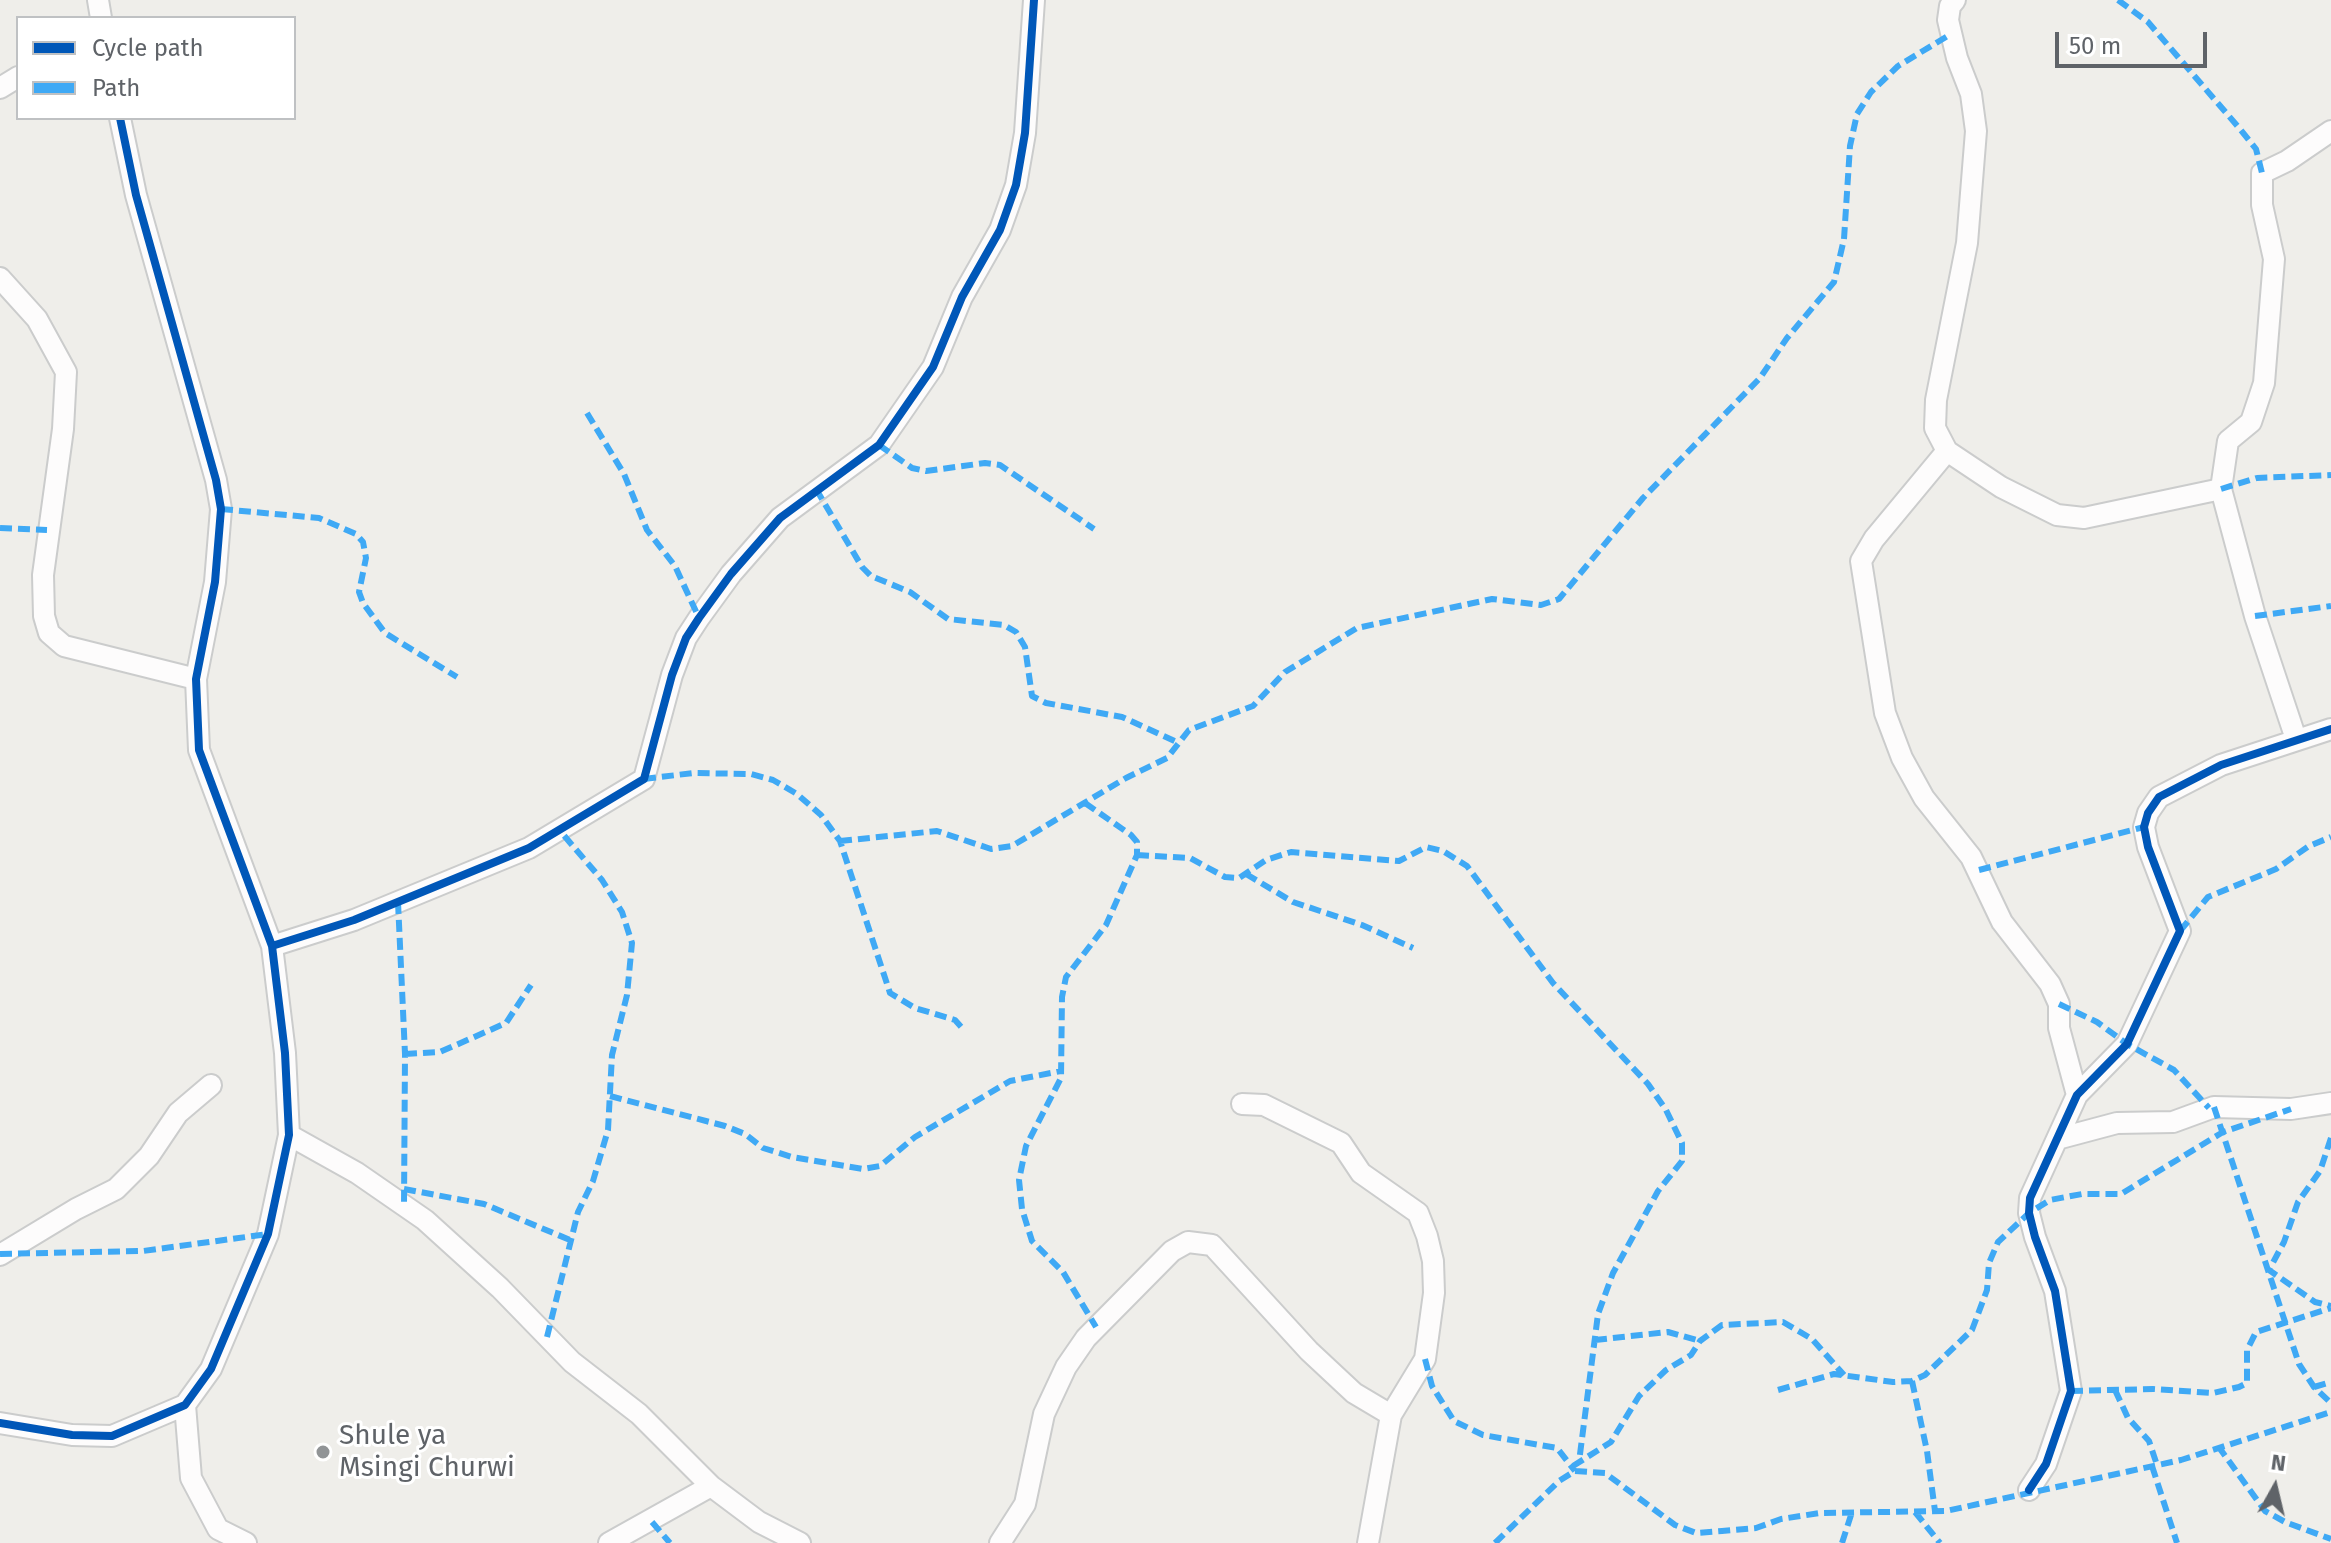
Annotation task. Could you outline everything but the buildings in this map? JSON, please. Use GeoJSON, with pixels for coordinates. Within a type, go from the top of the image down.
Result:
{"type":"FeatureCollection","features":[{"type":"Feature","properties":{"kind":"street"},"geometry":{"type":"LineString","coordinates":[[272,946],[354,920],[529,848],[626,793],[644,779],[672,675],[686,638],[699,618],[731,574],[780,518],[879,445],[902,416],[933,367],[962,297],[1000,230],[1016,185],[1025,133],[1034,0]]}},
{"type":"Feature","properties":{"kind":"street"},"geometry":{"type":"LineString","coordinates":[[1955,0],[1950,6],[1948,20],[1957,58],[1971,94],[1976,131],[1967,243],[1936,400],[1935,428],[1947,451],[2001,487],[2057,515],[2084,518],[2221,489]]}},
{"type":"Feature","properties":{"kind":"street"},"geometry":{"type":"LineString","coordinates":[[0,1423],[72,1435],[112,1436],[154,1421],[185,1405],[211,1369],[268,1234],[289,1135],[285,1053],[272,946],[199,750],[196,679],[215,582],[221,509],[200,416],[171,326],[136,195],[120,120]]}},
{"type":"Feature","properties":{"kind":"street"},"geometry":{"type":"LineString","coordinates":[[2296,739],[2255,616],[2221,489],[2228,441],[2251,422],[2264,383],[2274,259],[2265,231],[2262,173],[2287,161],[2331,131]]}},
{"type":"Feature","properties":{"kind":"street"},"geometry":{"type":"LineString","coordinates":[[0,278],[37,319],[66,372],[63,429],[43,575],[44,616],[49,633],[64,646],[196,679]]}},
{"type":"Feature","properties":{"kind":"street"},"geometry":{"type":"LineString","coordinates":[[1947,451],[1874,539],[1861,561],[1885,713],[1902,758],[1924,798],[1971,857],[2002,922],[2050,984],[2059,1004],[2059,1028],[2077,1095]]}},
{"type":"Feature","properties":{"kind":"street"},"geometry":{"type":"LineString","coordinates":[[2029,1490],[2046,1464],[2071,1391],[2055,1291],[2029,1213],[2030,1198],[2077,1095],[2127,1044],[2180,931],[2148,847],[2144,827],[2148,813],[2159,797],[2221,765],[2331,729]]}},
{"type":"Feature","properties":{"kind":"street"},"geometry":{"type":"LineString","coordinates":[[0,1255],[116,1189],[149,1156],[178,1113],[211,1085]]}},
{"type":"Feature","properties":{"kind":"street"},"geometry":{"type":"LineString","coordinates":[[2057,1139],[2108,1124],[2173,1122],[2214,1107],[2291,1109],[2331,1103]]}},
{"type":"Feature","properties":{"kind":"street"},"geometry":{"type":"LineString","coordinates":[[1242,1104],[1264,1105],[1341,1143],[1361,1173],[1418,1213],[1433,1261],[1425,1359],[1391,1415],[1368,1543]]}},
{"type":"Feature","properties":{"kind":"street"},"geometry":{"type":"LineString","coordinates":[[289,1135],[357,1173],[425,1220],[500,1288],[572,1362],[639,1414],[711,1486],[759,1522],[800,1543]]}},
{"type":"Feature","properties":{"kind":"street"},"geometry":{"type":"LineString","coordinates":[[1000,1543],[1025,1504],[1044,1414],[1066,1367],[1086,1338],[1172,1251],[1188,1242],[1212,1245],[1309,1351],[1354,1393],[1391,1415]]}},
{"type":"Feature","properties":{"kind":"street"},"geometry":{"type":"LineString","coordinates":[[185,1405],[191,1478],[218,1529],[246,1543]]}},
{"type":"Feature","properties":{"kind":"street"},"geometry":{"type":"LineString","coordinates":[[609,1543],[711,1486]]}},
{"type":"Feature","properties":{"kind":"marked path"},"geometry":{"type":"LineString","coordinates":[[2118,0],[2148,22],[2240,129],[2256,149],[2262,173]]}},
{"type":"Feature","properties":{"kind":"marked path"},"geometry":{"type":"LineString","coordinates":[[840,841],[937,831],[991,849],[1012,846],[1126,778],[1167,758],[1189,730],[1253,706],[1285,672],[1357,628],[1492,599],[1541,605],[1559,599],[1643,498],[1760,378],[1787,338],[1834,282],[1844,239],[1850,146],[1857,114],[1871,92],[1898,66],[1951,34]]}},
{"type":"Feature","properties":{"kind":"marked path"},"geometry":{"type":"LineString","coordinates":[[587,413],[624,474],[647,530],[675,566],[699,618]]}},
{"type":"Feature","properties":{"kind":"marked path"},"geometry":{"type":"LineString","coordinates":[[879,445],[912,468],[926,471],[985,463],[1000,465],[1094,529]]}},
{"type":"Feature","properties":{"kind":"marked path"},"geometry":{"type":"LineString","coordinates":[[2221,489],[2257,478],[2331,475]]}},
{"type":"Feature","properties":{"kind":"marked path"},"geometry":{"type":"LineString","coordinates":[[816,489],[862,567],[871,576],[910,592],[948,619],[1004,625],[1016,632],[1025,647],[1032,696],[1046,703],[1122,717],[1179,743]]}},
{"type":"Feature","properties":{"kind":"marked path"},"geometry":{"type":"LineString","coordinates":[[221,509],[319,518],[356,534],[363,542],[366,558],[359,592],[363,603],[385,633],[457,677]]}},
{"type":"Feature","properties":{"kind":"marked path"},"geometry":{"type":"LineString","coordinates":[[0,528],[47,530]]}},
{"type":"Feature","properties":{"kind":"marked path"},"geometry":{"type":"LineString","coordinates":[[2255,616],[2331,606]]}},
{"type":"Feature","properties":{"kind":"marked path"},"geometry":{"type":"LineString","coordinates":[[644,779],[693,773],[751,774],[773,780],[797,794],[821,815],[840,841],[890,993],[915,1008],[955,1020],[964,1030]]}},
{"type":"Feature","properties":{"kind":"marked path"},"geometry":{"type":"LineString","coordinates":[[1085,803],[1131,835],[1137,842],[1137,855],[1106,925],[1066,977],[1062,997],[1061,1078],[1026,1146],[1019,1180],[1022,1209],[1032,1241],[1063,1272],[1096,1327]]}},
{"type":"Feature","properties":{"kind":"marked path"},"geometry":{"type":"LineString","coordinates":[[1979,870],[2144,827]]}},
{"type":"Feature","properties":{"kind":"marked path"},"geometry":{"type":"LineString","coordinates":[[547,1337],[578,1212],[593,1181],[608,1130],[612,1055],[627,995],[632,943],[622,912],[602,880],[561,832]]}},
{"type":"Feature","properties":{"kind":"marked path"},"geometry":{"type":"LineString","coordinates":[[2180,931],[2208,897],[2276,869],[2309,846],[2331,837]]}},
{"type":"Feature","properties":{"kind":"marked path"},"geometry":{"type":"LineString","coordinates":[[1137,855],[1190,858],[1225,877],[1239,878],[1266,860],[1291,852],[1399,861],[1426,847],[1443,851],[1467,866],[1553,983],[1648,1084],[1666,1110],[1682,1143],[1682,1161],[1658,1191],[1613,1273],[1598,1314],[1579,1462]]}},
{"type":"Feature","properties":{"kind":"marked path"},"geometry":{"type":"LineString","coordinates":[[1246,874],[1293,902],[1362,925],[1413,948]]}},
{"type":"Feature","properties":{"kind":"marked path"},"geometry":{"type":"LineString","coordinates":[[398,902],[405,1054],[404,1206]]}},
{"type":"Feature","properties":{"kind":"marked path"},"geometry":{"type":"LineString","coordinates":[[405,1054],[440,1052],[506,1023],[531,985]]}},
{"type":"Feature","properties":{"kind":"marked path"},"geometry":{"type":"LineString","coordinates":[[2059,1004],[2097,1022],[2127,1044],[2174,1070],[2209,1108]]}},
{"type":"Feature","properties":{"kind":"marked path"},"geometry":{"type":"LineString","coordinates":[[610,1096],[725,1126],[745,1134],[763,1148],[792,1157],[863,1169],[880,1166],[915,1137],[1010,1081],[1061,1071]]}},
{"type":"Feature","properties":{"kind":"marked path"},"geometry":{"type":"LineString","coordinates":[[2214,1107],[2299,1364],[2314,1387],[2331,1403]]}},
{"type":"Feature","properties":{"kind":"marked path"},"geometry":{"type":"LineString","coordinates":[[1778,1390],[1834,1374],[1893,1382],[1912,1381],[1925,1375],[1972,1330],[1987,1290],[1989,1263],[1998,1242],[2029,1213],[2050,1200],[2082,1194],[2121,1194],[2223,1132],[2291,1109]]}},
{"type":"Feature","properties":{"kind":"marked path"},"geometry":{"type":"LineString","coordinates":[[2331,1138],[2320,1171],[2298,1202],[2284,1242],[2269,1270],[2315,1302],[2331,1306]]}},
{"type":"Feature","properties":{"kind":"marked path"},"geometry":{"type":"LineString","coordinates":[[404,1189],[484,1204],[570,1240]]}},
{"type":"Feature","properties":{"kind":"marked path"},"geometry":{"type":"LineString","coordinates":[[0,1254],[143,1251],[268,1234]]}},
{"type":"Feature","properties":{"kind":"marked path"},"geometry":{"type":"LineString","coordinates":[[2071,1391],[2153,1389],[2213,1393],[2239,1387],[2247,1383],[2247,1350],[2256,1332],[2331,1308]]}},
{"type":"Feature","properties":{"kind":"marked path"},"geometry":{"type":"LineString","coordinates":[[1573,1466],[1611,1442],[1639,1396],[1666,1370],[1691,1355],[1700,1341],[1722,1325],[1783,1322],[1812,1339],[1844,1375]]}},
{"type":"Feature","properties":{"kind":"marked path"},"geometry":{"type":"LineString","coordinates":[[1595,1340],[1668,1332],[1700,1341]]}},
{"type":"Feature","properties":{"kind":"marked path"},"geometry":{"type":"LineString","coordinates":[[1425,1359],[1432,1386],[1454,1421],[1483,1435],[1557,1448],[1575,1471]]}},
{"type":"Feature","properties":{"kind":"marked path"},"geometry":{"type":"LineString","coordinates":[[1912,1381],[1927,1451],[1935,1511]]}},
{"type":"Feature","properties":{"kind":"marked path"},"geometry":{"type":"LineString","coordinates":[[2314,1387],[2331,1382]]}},
{"type":"Feature","properties":{"kind":"marked path"},"geometry":{"type":"LineString","coordinates":[[2115,1390],[2128,1418],[2149,1441],[2157,1465]]}},
{"type":"Feature","properties":{"kind":"marked path"},"geometry":{"type":"LineString","coordinates":[[1495,1543],[1559,1481],[1575,1471],[1605,1473],[1675,1525],[1696,1533],[1722,1531],[1756,1528],[1781,1519],[1820,1513],[1946,1511],[2181,1460],[2331,1412]]}},
{"type":"Feature","properties":{"kind":"marked path"},"geometry":{"type":"LineString","coordinates":[[2218,1446],[2265,1511],[2331,1539]]}},
{"type":"Feature","properties":{"kind":"marked path"},"geometry":{"type":"LineString","coordinates":[[2152,1466],[2177,1543]]}},
{"type":"Feature","properties":{"kind":"marked path"},"geometry":{"type":"LineString","coordinates":[[1842,1543],[1852,1512]]}},
{"type":"Feature","properties":{"kind":"marked path"},"geometry":{"type":"LineString","coordinates":[[1915,1512],[1940,1543]]}},
{"type":"Feature","properties":{"kind":"marked path"},"geometry":{"type":"LineString","coordinates":[[652,1522],[670,1543]]}},
{"type":"Feature","properties":{"kind":"cycle path"},"geometry":{"type":"LineString","coordinates":[[272,946],[354,920],[529,848],[644,779],[672,675],[686,638],[699,618],[731,574],[780,518],[879,445],[933,367],[962,297],[1000,230],[1016,185],[1025,133],[1034,0]]}},
{"type":"Feature","properties":{"kind":"cycle path"},"geometry":{"type":"LineString","coordinates":[[0,1423],[72,1435],[112,1436],[185,1405],[211,1369],[268,1234],[289,1135],[285,1053],[272,946],[199,750],[196,679],[215,582],[221,509],[216,480],[136,195],[120,120]]}},
{"type":"Feature","properties":{"kind":"cycle path"},"geometry":{"type":"LineString","coordinates":[[2029,1490],[2046,1464],[2071,1391],[2055,1291],[2035,1237],[2029,1213],[2030,1198],[2077,1095],[2127,1044],[2180,931],[2148,847],[2144,827],[2148,813],[2159,797],[2221,765],[2331,729]]}},
{"type":"Feature","properties":{"kind":"place","name":"Shule ya Msingi Churwi"},"geometry":{"type":"Point","coordinates":[323,1452]}}]}
